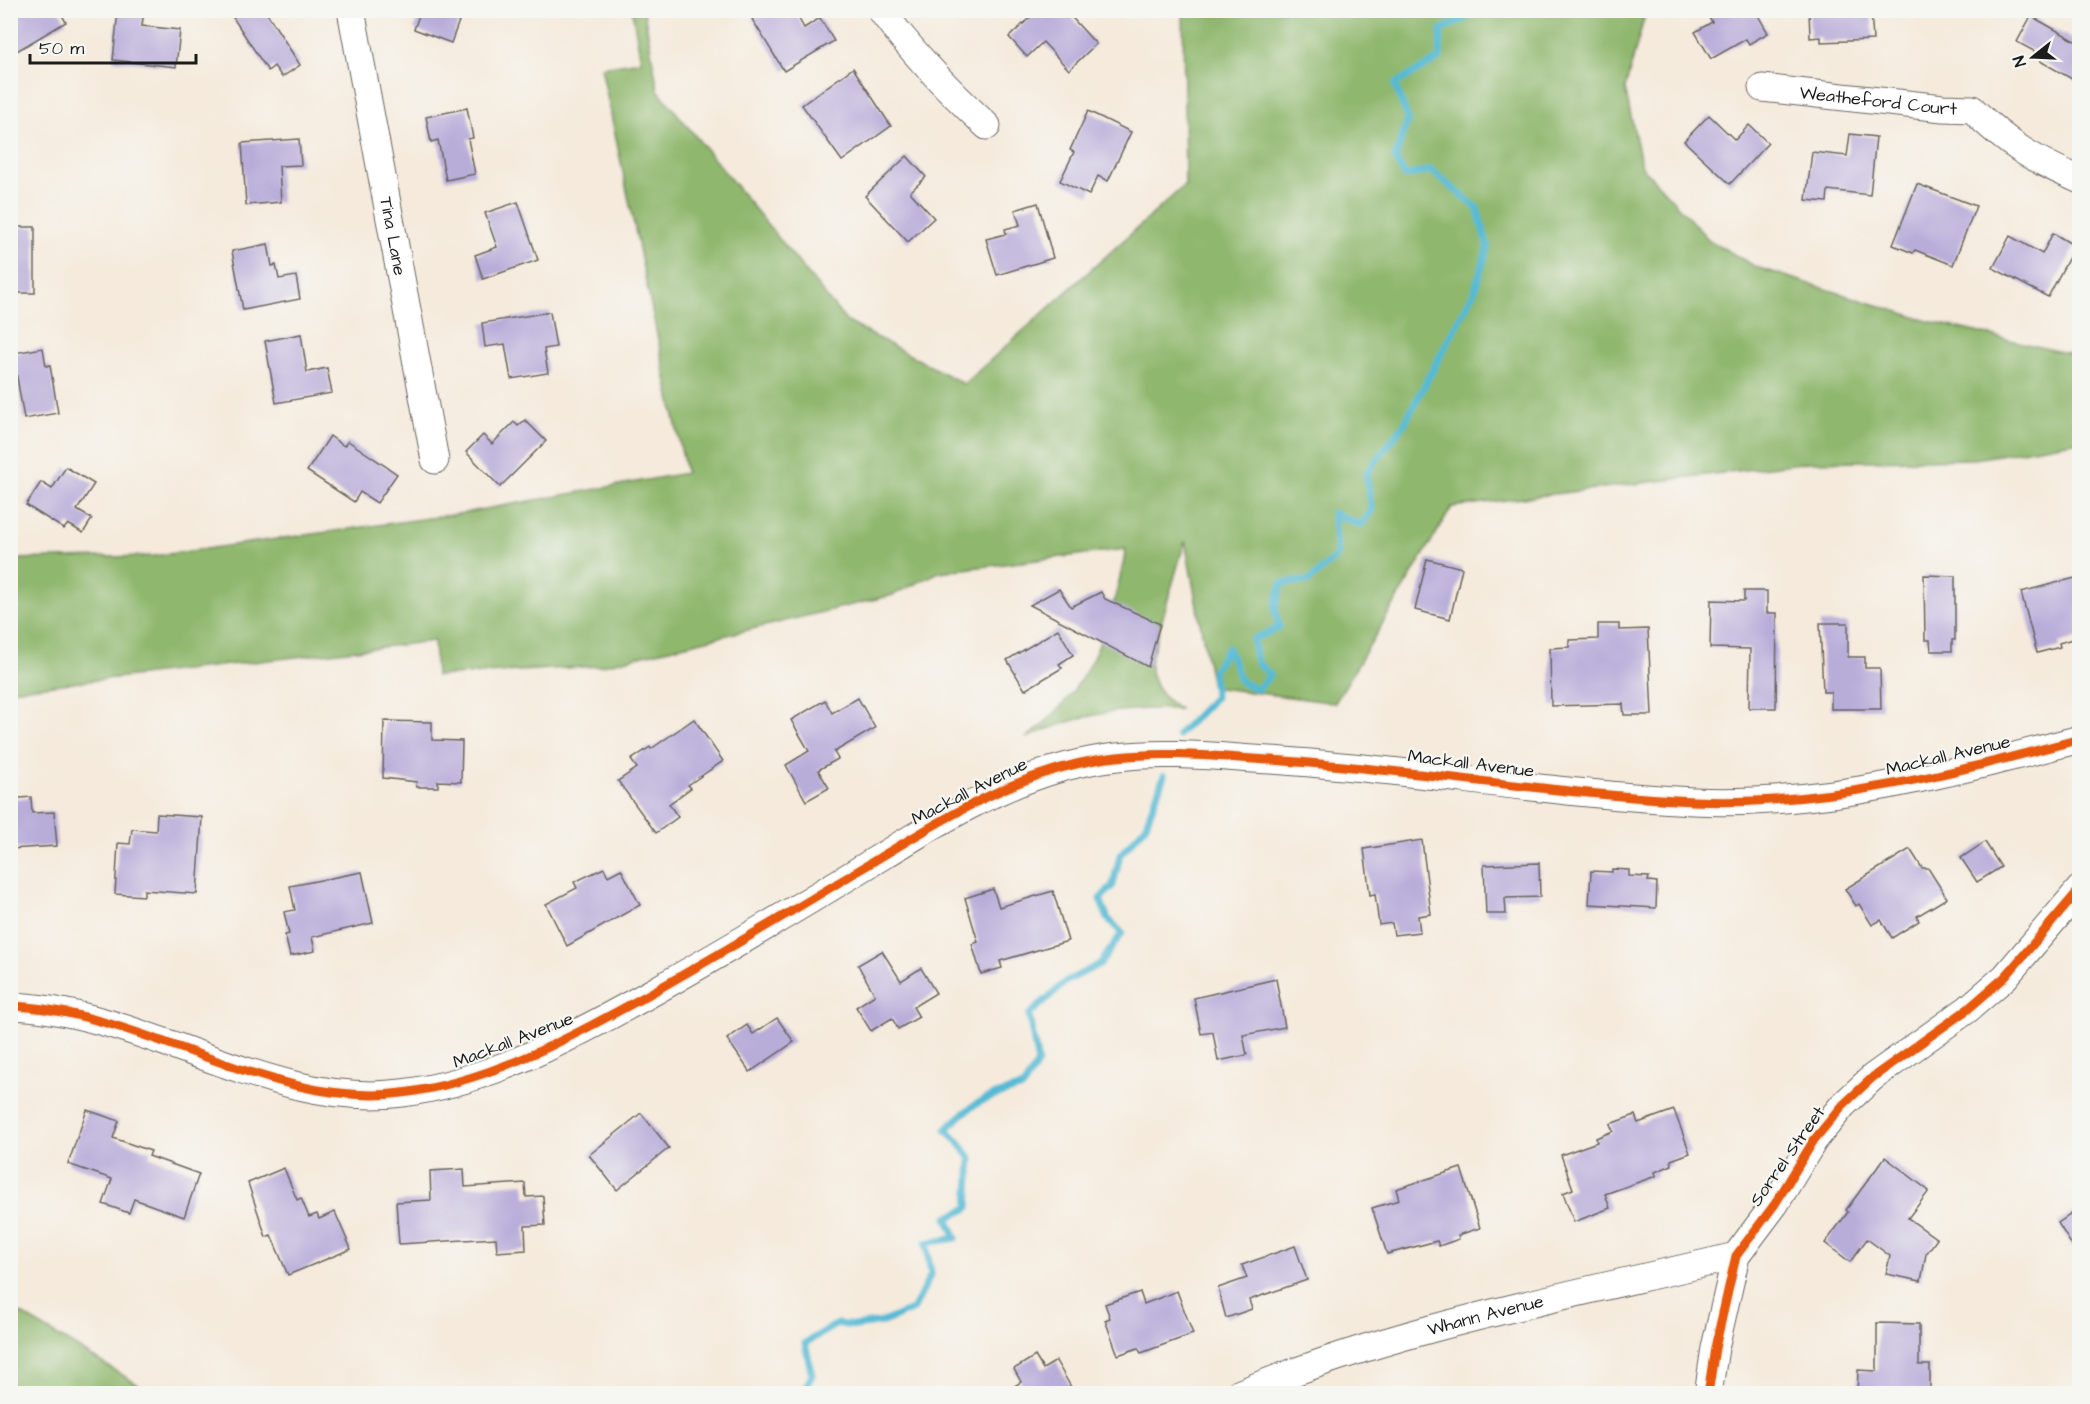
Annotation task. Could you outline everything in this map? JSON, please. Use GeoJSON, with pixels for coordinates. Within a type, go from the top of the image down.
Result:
{"type":"FeatureCollection","features":[{"type":"Feature","properties":{"kind":"street","name":"Tina Lane"},"geometry":{"type":"LineString","coordinates":[[351,10],[435,460]]}},
{"type":"Feature","properties":{"kind":"street"},"geometry":{"type":"LineString","coordinates":[[881,10],[909,48],[943,86],[987,126]]}},
{"type":"Feature","properties":{"kind":"street","name":"Weatheford Court"},"geometry":{"type":"LineString","coordinates":[[1762,88],[1943,108],[1972,109],[1997,134],[2022,153],[2079,180]]}},
{"type":"Feature","properties":{"kind":"street","name":"Mackall Avenue"},"geometry":{"type":"LineString","coordinates":[[10,1006],[73,1014],[118,1025],[283,1082],[359,1095],[399,1094],[438,1087],[519,1060],[569,1039],[718,956],[938,822],[1026,779],[1075,763],[1120,756],[1196,755],[1369,767],[1512,786],[1625,796],[1696,801],[1773,801],[1825,797],[1921,780],[2079,739]]}},
{"type":"Feature","properties":{"kind":"street","name":"Sorrel Street"},"geometry":{"type":"LineString","coordinates":[[1708,1394],[1715,1348],[1736,1256],[1775,1204],[1814,1140],[1843,1105],[1873,1077],[1968,1009],[2006,977],[2079,889]]}},
{"type":"Feature","properties":{"kind":"street","name":"Whann Avenue"},"geometry":{"type":"LineString","coordinates":[[1238,1394],[1282,1375],[1474,1317],[1736,1256]]}},
{"type":"Feature","properties":{"kind":"green space"},"geometry":{"type":"Polygon","coordinates":[[[1183,10],[1646,11],[1625,89],[1642,167],[1709,240],[1756,267],[1928,321],[2079,356],[2079,441],[1975,459],[1809,462],[1452,507],[1335,703],[1212,687],[1185,541],[1150,661],[1152,677],[1158,690],[1180,709],[1139,709],[1101,714],[1065,723],[1026,738],[1048,720],[1067,699],[1095,654],[1113,603],[1126,549],[939,572],[893,595],[599,666],[436,676],[434,641],[11,690],[10,559],[154,556],[458,514],[686,473],[601,67],[641,61],[632,11],[644,11],[658,90],[846,321],[964,384],[1185,185],[1183,10]]]}},
{"type":"Feature","properties":{"kind":"green space"},"geometry":{"type":"Polygon","coordinates":[[[10,1307],[152,1393],[11,1393],[10,1307]]]}},
{"type":"Feature","properties":{"kind":"building"},"geometry":{"type":"Polygon","coordinates":[[[10,10],[59,10],[66,22],[10,55],[10,10]]]}},
{"type":"Feature","properties":{"kind":"building"},"geometry":{"type":"Polygon","coordinates":[[[118,10],[144,10],[142,26],[180,30],[176,67],[113,60],[118,10]]]}},
{"type":"Feature","properties":{"kind":"building"},"geometry":{"type":"Polygon","coordinates":[[[228,10],[265,10],[300,65],[282,77],[274,66],[268,71],[228,10]]]}},
{"type":"Feature","properties":{"kind":"building"},"geometry":{"type":"Polygon","coordinates":[[[421,10],[463,10],[451,43],[414,29],[421,10]]]}},
{"type":"Feature","properties":{"kind":"building"},"geometry":{"type":"Polygon","coordinates":[[[766,10],[794,10],[804,28],[820,18],[834,41],[784,71],[752,19],[766,10]]]}},
{"type":"Feature","properties":{"kind":"building"},"geometry":{"type":"Polygon","coordinates":[[[1038,10],[1065,10],[1096,44],[1069,70],[1043,42],[1027,57],[1009,37],[1038,10]]]}},
{"type":"Feature","properties":{"kind":"building"},"geometry":{"type":"Polygon","coordinates":[[[1705,10],[1755,10],[1768,33],[1749,44],[1746,39],[1711,59],[1695,32],[1712,22],[1705,10]]]}},
{"type":"Feature","properties":{"kind":"building"},"geometry":{"type":"Polygon","coordinates":[[[1809,10],[1871,10],[1873,40],[1821,42],[1821,37],[1810,38],[1809,10]]]}},
{"type":"Feature","properties":{"kind":"building"},"geometry":{"type":"Polygon","coordinates":[[[2031,16],[2079,43],[2079,83],[2040,61],[2043,56],[2017,42],[2031,16]]]}},
{"type":"Feature","properties":{"kind":"building"},"geometry":{"type":"Polygon","coordinates":[[[853,68],[891,126],[842,161],[802,105],[853,68]]]}},
{"type":"Feature","properties":{"kind":"building"},"geometry":{"type":"Polygon","coordinates":[[[467,108],[473,138],[468,139],[475,174],[446,180],[438,140],[431,142],[426,117],[467,108]]]}},
{"type":"Feature","properties":{"kind":"building"},"geometry":{"type":"Polygon","coordinates":[[[1088,111],[1131,132],[1108,181],[1098,176],[1089,195],[1060,181],[1074,152],[1070,150],[1088,111]]]}},
{"type":"Feature","properties":{"kind":"building"},"geometry":{"type":"Polygon","coordinates":[[[1709,115],[1735,140],[1749,125],[1768,143],[1730,184],[1684,141],[1709,115]]]}},
{"type":"Feature","properties":{"kind":"building"},"geometry":{"type":"Polygon","coordinates":[[[1850,134],[1876,137],[1870,195],[1828,190],[1827,202],[1806,200],[1812,152],[1847,156],[1850,134]]]}},
{"type":"Feature","properties":{"kind":"building"},"geometry":{"type":"Polygon","coordinates":[[[299,139],[301,165],[279,166],[281,202],[246,205],[242,143],[299,139]]]}},
{"type":"Feature","properties":{"kind":"building"},"geometry":{"type":"Polygon","coordinates":[[[907,156],[926,177],[910,192],[934,218],[908,242],[865,196],[907,156]]]}},
{"type":"Feature","properties":{"kind":"building"},"geometry":{"type":"Polygon","coordinates":[[[1917,184],[1976,206],[1953,265],[1915,250],[1913,253],[1893,245],[1917,184]]]}},
{"type":"Feature","properties":{"kind":"building"},"geometry":{"type":"Polygon","coordinates":[[[518,202],[538,260],[483,279],[475,255],[497,247],[485,213],[518,202]]]}},
{"type":"Feature","properties":{"kind":"building"},"geometry":{"type":"Polygon","coordinates":[[[1038,203],[1053,258],[997,275],[986,239],[1006,234],[1005,229],[1020,225],[1015,210],[1038,203]]]}},
{"type":"Feature","properties":{"kind":"building"},"geometry":{"type":"Polygon","coordinates":[[[10,227],[35,227],[35,293],[10,293],[10,227]]]}},
{"type":"Feature","properties":{"kind":"building"},"geometry":{"type":"Polygon","coordinates":[[[2053,233],[2075,246],[2048,297],[1993,268],[2010,236],[2042,254],[2053,233]]]}},
{"type":"Feature","properties":{"kind":"building"},"geometry":{"type":"Polygon","coordinates":[[[268,244],[272,266],[276,265],[279,279],[296,276],[300,299],[243,310],[232,251],[268,244]]]}},
{"type":"Feature","properties":{"kind":"building"},"geometry":{"type":"Polygon","coordinates":[[[550,312],[556,347],[544,349],[548,373],[511,379],[505,344],[485,347],[482,323],[550,312]]]}},
{"type":"Feature","properties":{"kind":"building"},"geometry":{"type":"Polygon","coordinates":[[[301,334],[307,372],[327,368],[332,393],[276,403],[265,341],[301,334]]]}},
{"type":"Feature","properties":{"kind":"building"},"geometry":{"type":"Polygon","coordinates":[[[43,348],[46,366],[50,365],[58,413],[24,419],[13,353],[43,348]]]}},
{"type":"Feature","properties":{"kind":"building"},"geometry":{"type":"Polygon","coordinates":[[[525,420],[546,441],[500,487],[466,452],[483,435],[492,444],[514,422],[518,426],[525,420]]]}},
{"type":"Feature","properties":{"kind":"building"},"geometry":{"type":"Polygon","coordinates":[[[330,436],[344,446],[348,441],[397,474],[377,503],[360,492],[354,502],[307,471],[330,436]]]}},
{"type":"Feature","properties":{"kind":"building"},"geometry":{"type":"Polygon","coordinates":[[[66,467],[94,484],[77,510],[92,519],[83,533],[68,524],[64,529],[26,505],[41,482],[52,489],[66,467]]]}},
{"type":"Feature","properties":{"kind":"building"},"geometry":{"type":"Polygon","coordinates":[[[1427,559],[1462,568],[1450,619],[1415,610],[1427,559]]]}},
{"type":"Feature","properties":{"kind":"building"},"geometry":{"type":"Polygon","coordinates":[[[1924,575],[1955,576],[1955,640],[1952,640],[1952,651],[1931,651],[1930,640],[1925,640],[1924,575]]]}},
{"type":"Feature","properties":{"kind":"building"},"geometry":{"type":"Polygon","coordinates":[[[2079,577],[2079,637],[2059,643],[2060,647],[2037,653],[2021,592],[2079,577]]]}},
{"type":"Feature","properties":{"kind":"building"},"geometry":{"type":"Polygon","coordinates":[[[1059,589],[1071,607],[1101,592],[1105,599],[1160,624],[1148,667],[1030,605],[1059,589]]]}},
{"type":"Feature","properties":{"kind":"building"},"geometry":{"type":"Polygon","coordinates":[[[1744,591],[1767,591],[1767,613],[1777,613],[1776,708],[1749,708],[1750,649],[1710,648],[1711,600],[1744,601],[1744,591]]]}},
{"type":"Feature","properties":{"kind":"building"},"geometry":{"type":"Polygon","coordinates":[[[1820,623],[1848,623],[1848,657],[1865,657],[1865,668],[1880,668],[1881,709],[1831,709],[1831,692],[1823,692],[1820,623]]]}},
{"type":"Feature","properties":{"kind":"building"},"geometry":{"type":"Polygon","coordinates":[[[1598,624],[1619,624],[1619,630],[1648,629],[1652,715],[1624,715],[1623,704],[1551,706],[1550,648],[1569,647],[1569,640],[1598,639],[1598,624]]]}},
{"type":"Feature","properties":{"kind":"building"},"geometry":{"type":"Polygon","coordinates":[[[1058,629],[1073,655],[1059,664],[1062,668],[1025,690],[1007,660],[1058,629]]]}},
{"type":"Feature","properties":{"kind":"building"},"geometry":{"type":"Polygon","coordinates":[[[858,698],[875,728],[834,752],[838,759],[818,770],[829,788],[806,801],[786,765],[809,751],[791,720],[825,700],[832,713],[858,698]]]}},
{"type":"Feature","properties":{"kind":"building"},"geometry":{"type":"Polygon","coordinates":[[[694,719],[723,761],[688,785],[691,788],[669,804],[678,817],[656,833],[618,781],[637,768],[631,760],[694,719]]]}},
{"type":"Feature","properties":{"kind":"building"},"geometry":{"type":"Polygon","coordinates":[[[384,721],[432,722],[432,740],[462,741],[461,782],[438,781],[438,787],[416,787],[417,782],[383,778],[384,721]]]}},
{"type":"Feature","properties":{"kind":"building"},"geometry":{"type":"Polygon","coordinates":[[[31,797],[32,813],[54,812],[57,846],[10,849],[10,799],[31,797]]]}},
{"type":"Feature","properties":{"kind":"building"},"geometry":{"type":"Polygon","coordinates":[[[157,814],[202,817],[197,894],[144,890],[144,896],[115,894],[118,843],[130,844],[132,829],[156,831],[157,814]]]}},
{"type":"Feature","properties":{"kind":"building"},"geometry":{"type":"Polygon","coordinates":[[[1422,840],[1431,914],[1418,916],[1420,932],[1394,935],[1392,923],[1379,925],[1375,894],[1370,895],[1364,849],[1422,840]]]}},
{"type":"Feature","properties":{"kind":"building"},"geometry":{"type":"Polygon","coordinates":[[[1985,842],[2001,867],[1977,882],[1961,858],[1985,842]]]}},
{"type":"Feature","properties":{"kind":"building"},"geometry":{"type":"Polygon","coordinates":[[[1910,849],[1922,868],[1928,868],[1947,898],[1917,916],[1919,921],[1892,938],[1881,920],[1872,925],[1859,904],[1856,906],[1845,889],[1910,849]]]}},
{"type":"Feature","properties":{"kind":"building"},"geometry":{"type":"Polygon","coordinates":[[[1539,863],[1540,897],[1505,898],[1506,914],[1486,914],[1484,865],[1539,863]]]}},
{"type":"Feature","properties":{"kind":"building"},"geometry":{"type":"Polygon","coordinates":[[[604,868],[608,876],[621,869],[640,905],[567,946],[546,904],[577,888],[574,882],[604,868]]]}},
{"type":"Feature","properties":{"kind":"building"},"geometry":{"type":"Polygon","coordinates":[[[1612,869],[1629,870],[1629,876],[1649,877],[1648,881],[1657,882],[1656,908],[1589,904],[1591,871],[1612,872],[1612,869]]]}},
{"type":"Feature","properties":{"kind":"building"},"geometry":{"type":"Polygon","coordinates":[[[362,872],[373,923],[312,937],[315,951],[290,956],[285,935],[289,934],[284,912],[295,910],[290,886],[362,872]]]}},
{"type":"Feature","properties":{"kind":"building"},"geometry":{"type":"Polygon","coordinates":[[[993,889],[999,907],[1053,891],[1068,941],[1000,961],[1002,968],[981,974],[972,944],[978,942],[965,898],[993,889]]]}},
{"type":"Feature","properties":{"kind":"building"},"geometry":{"type":"Polygon","coordinates":[[[882,951],[901,981],[921,968],[936,993],[913,1007],[919,1017],[898,1029],[892,1018],[871,1031],[856,1007],[875,995],[858,965],[882,951]]]}},
{"type":"Feature","properties":{"kind":"building"},"geometry":{"type":"Polygon","coordinates":[[[1276,979],[1285,1027],[1243,1035],[1247,1055],[1218,1061],[1213,1032],[1201,1034],[1194,998],[1276,979]]]}},
{"type":"Feature","properties":{"kind":"building"},"geometry":{"type":"Polygon","coordinates":[[[777,1018],[794,1042],[750,1072],[727,1039],[747,1025],[753,1034],[777,1018]]]}},
{"type":"Feature","properties":{"kind":"building"},"geometry":{"type":"Polygon","coordinates":[[[87,1110],[119,1121],[113,1138],[151,1151],[149,1156],[199,1174],[184,1217],[134,1199],[129,1213],[103,1204],[112,1179],[68,1164],[87,1110]]]}},
{"type":"Feature","properties":{"kind":"building"},"geometry":{"type":"Polygon","coordinates":[[[1674,1110],[1690,1153],[1671,1160],[1672,1165],[1655,1172],[1656,1176],[1605,1194],[1610,1208],[1574,1222],[1563,1193],[1573,1189],[1561,1155],[1597,1142],[1596,1138],[1613,1131],[1610,1124],[1635,1115],[1638,1123],[1674,1110]]]}},
{"type":"Feature","properties":{"kind":"building"},"geometry":{"type":"Polygon","coordinates":[[[641,1113],[669,1148],[617,1190],[589,1155],[641,1113]]]}},
{"type":"Feature","properties":{"kind":"building"},"geometry":{"type":"Polygon","coordinates":[[[1885,1157],[1929,1191],[1908,1218],[1937,1239],[1926,1254],[1921,1281],[1886,1274],[1890,1256],[1867,1239],[1850,1262],[1825,1243],[1885,1157]]]}},
{"type":"Feature","properties":{"kind":"building"},"geometry":{"type":"Polygon","coordinates":[[[284,1168],[297,1200],[301,1198],[309,1217],[317,1214],[319,1219],[335,1212],[351,1249],[288,1275],[271,1235],[266,1237],[248,1183],[284,1168]]]}},
{"type":"Feature","properties":{"kind":"building"},"geometry":{"type":"Polygon","coordinates":[[[1461,1168],[1480,1228],[1458,1235],[1459,1239],[1439,1246],[1437,1241],[1387,1254],[1372,1208],[1399,1200],[1396,1189],[1461,1168]]]}},
{"type":"Feature","properties":{"kind":"building"},"geometry":{"type":"Polygon","coordinates":[[[464,1169],[465,1187],[525,1183],[526,1197],[543,1196],[545,1225],[525,1226],[526,1250],[497,1252],[496,1238],[399,1244],[396,1202],[431,1200],[430,1171],[464,1169]]]}},
{"type":"Feature","properties":{"kind":"building"},"geometry":{"type":"Polygon","coordinates":[[[2079,1209],[2079,1257],[2058,1223],[2079,1209]]]}},
{"type":"Feature","properties":{"kind":"building"},"geometry":{"type":"Polygon","coordinates":[[[1295,1246],[1307,1280],[1249,1300],[1252,1309],[1226,1318],[1218,1288],[1247,1278],[1242,1265],[1295,1246]]]}},
{"type":"Feature","properties":{"kind":"building"},"geometry":{"type":"Polygon","coordinates":[[[1177,1291],[1193,1334],[1141,1353],[1138,1348],[1118,1355],[1105,1320],[1110,1318],[1105,1304],[1140,1292],[1144,1304],[1177,1291]]]}},
{"type":"Feature","properties":{"kind":"building"},"geometry":{"type":"Polygon","coordinates":[[[1877,1323],[1919,1324],[1919,1365],[1930,1365],[1930,1394],[1857,1394],[1858,1370],[1877,1371],[1877,1323]]]}},
{"type":"Feature","properties":{"kind":"building"},"geometry":{"type":"Polygon","coordinates":[[[1035,1356],[1043,1369],[1056,1361],[1075,1394],[1002,1394],[1021,1382],[1014,1369],[1035,1356]]]}},
{"type":"Feature","properties":{"kind":"waterway"},"geometry":{"type":"LineString","coordinates":[[1178,735],[1215,697],[1213,671],[1228,648],[1241,682],[1258,689],[1270,675],[1257,662],[1253,639],[1279,628],[1275,607],[1282,583],[1309,581],[1338,555],[1333,513],[1361,525],[1372,510],[1366,474],[1404,424],[1474,292],[1488,247],[1477,208],[1431,170],[1405,176],[1395,158],[1408,119],[1395,84],[1440,58],[1441,30],[1470,16],[1468,10]]}},
{"type":"Feature","properties":{"kind":"waterway"},"geometry":{"type":"LineString","coordinates":[[802,1394],[812,1375],[805,1343],[837,1324],[856,1326],[883,1322],[914,1309],[931,1274],[926,1243],[956,1238],[947,1218],[968,1208],[971,1159],[959,1142],[946,1130],[980,1102],[1023,1087],[1038,1063],[1029,1015],[1065,982],[1100,964],[1122,933],[1108,919],[1100,899],[1113,885],[1120,855],[1145,827],[1164,776]]}},
{"type":"Feature","properties":{"kind":"cycle path"},"geometry":{"type":"LineString","coordinates":[[10,1006],[60,1012],[109,1024],[255,1074],[304,1087],[353,1094],[402,1093],[468,1079],[500,1068],[563,1040],[681,976],[964,809],[1023,781],[1085,762],[1136,755],[1213,756],[1376,769],[1640,798],[1743,801],[1792,799],[1888,785],[1984,764],[2080,739]]}},
{"type":"Feature","properties":{"kind":"cycle path"},"geometry":{"type":"LineString","coordinates":[[1708,1394],[1715,1348],[1736,1256],[1775,1204],[1814,1140],[1843,1105],[1873,1077],[1968,1009],[2005,977],[2080,889]]}}]}
